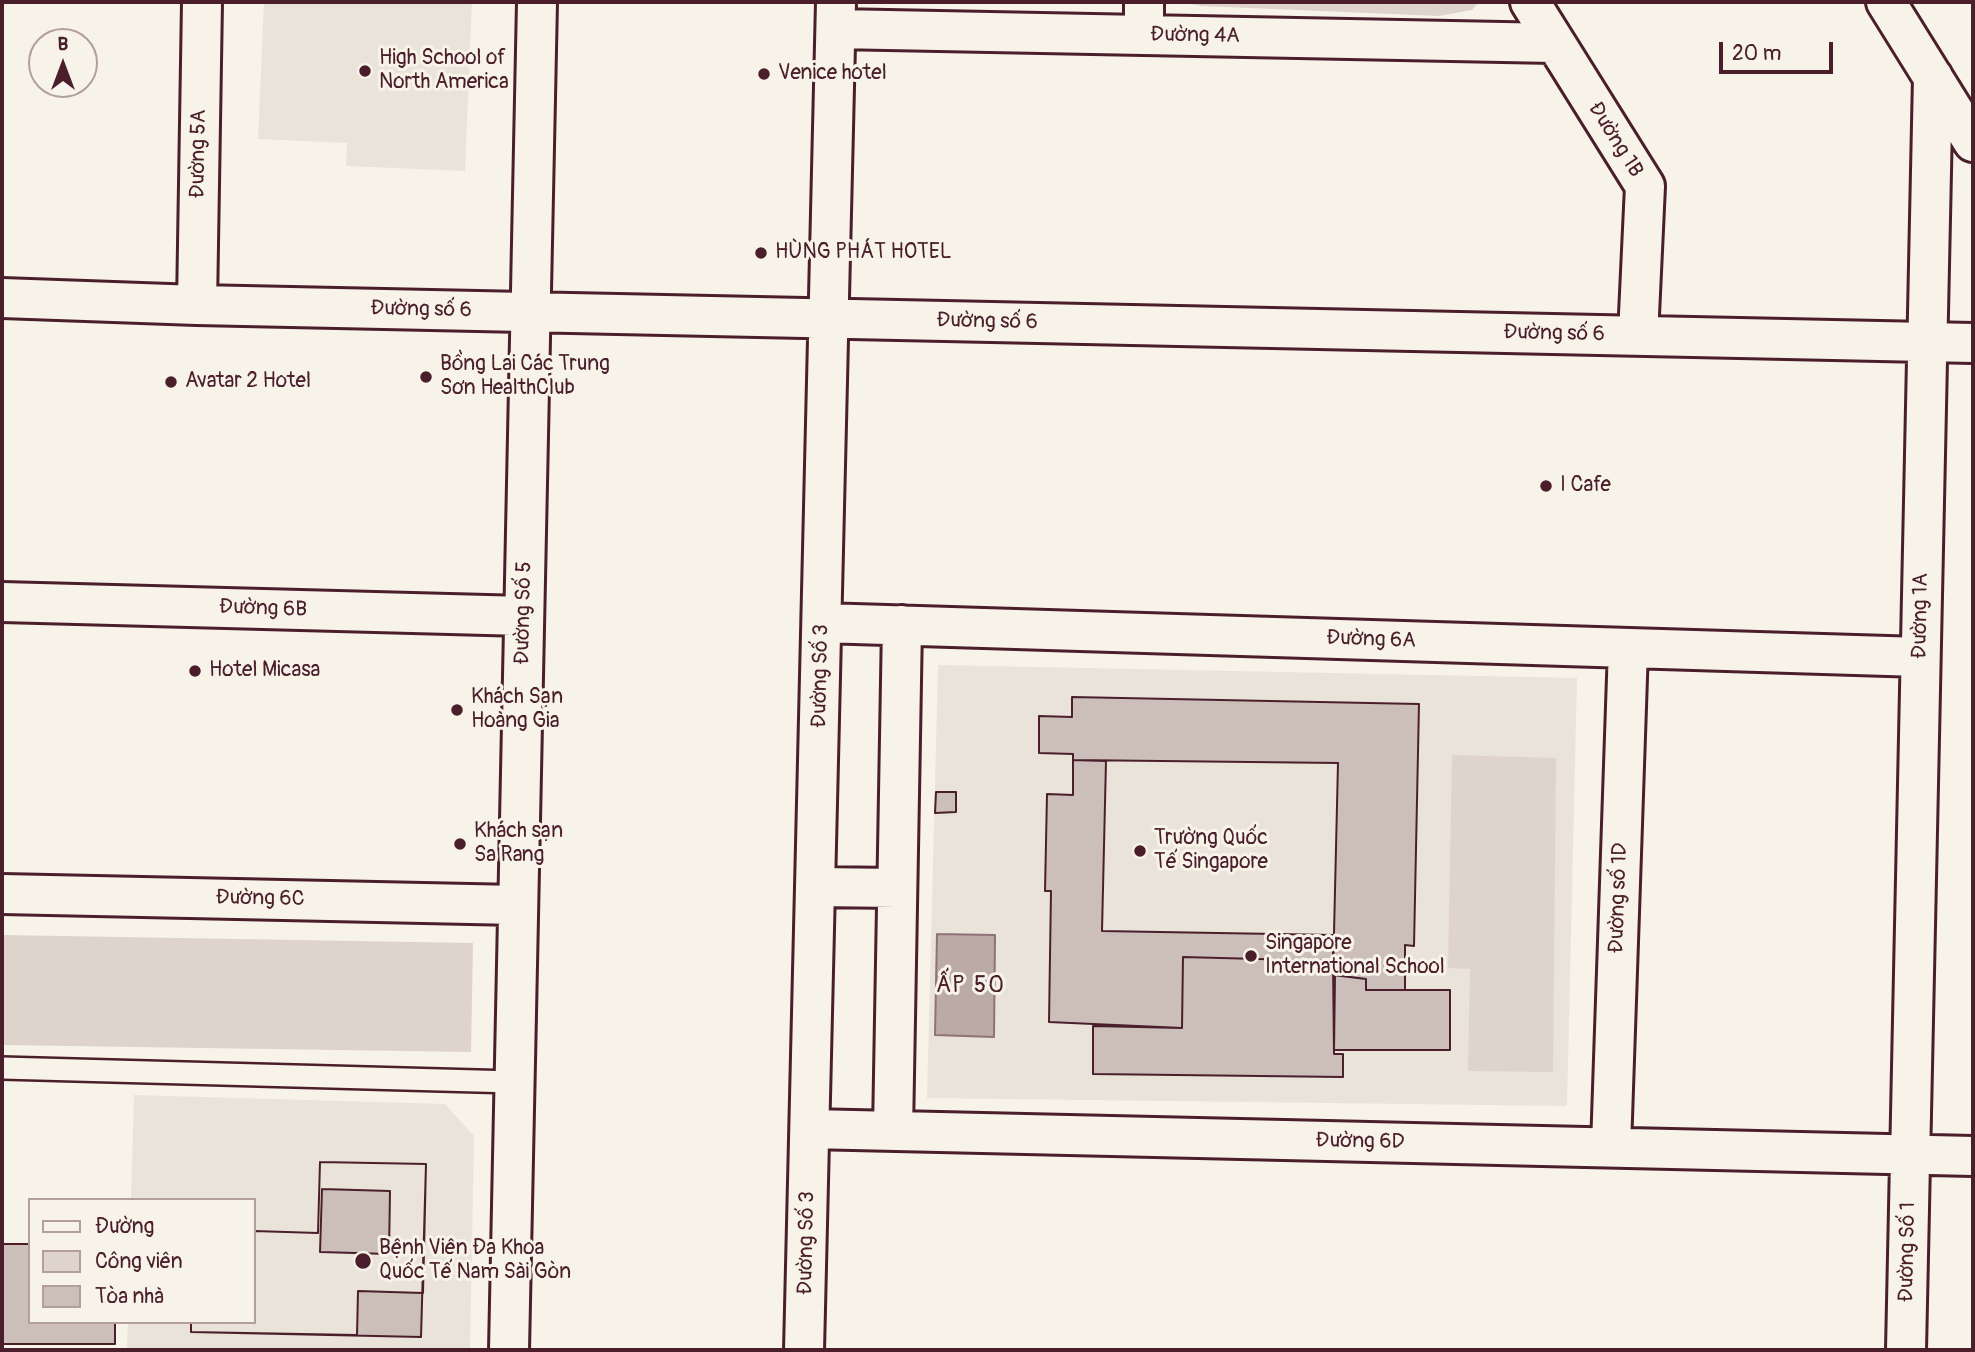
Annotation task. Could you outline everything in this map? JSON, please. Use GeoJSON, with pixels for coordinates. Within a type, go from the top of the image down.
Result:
{"type":"FeatureCollection","features":[{"type":"Feature","properties":{"kind":"street","name":"Đường 5A"},"geometry":{"type":"LineString","coordinates":[[197,305],[202,2]]}},
{"type":"Feature","properties":{"kind":"street","name":"Đường Số 5"},"geometry":{"type":"LineString","coordinates":[[509,1350],[537,2]]}},
{"type":"Feature","properties":{"kind":"street","name":"Đường 1B"},"geometry":{"type":"LineString","coordinates":[[1530,2],[1645,186],[1638,336]]}},
{"type":"Feature","properties":{"kind":"street"},"geometry":{"type":"LineString","coordinates":[[1886,2],[1973,142]]}},
{"type":"Feature","properties":{"kind":"street","name":"Đường 4A"},"geometry":{"type":"LineString","coordinates":[[836,15],[1144,18],[1554,43]]}},
{"type":"Feature","properties":{"kind":"street","name":"Đường Số 3"},"geometry":{"type":"LineString","coordinates":[[804,1350],[836,15]]}},
{"type":"Feature","properties":{"kind":"street","name":"Đường 1A"},"geometry":{"type":"LineString","coordinates":[[1910,1154],[1933,77]]}},
{"type":"Feature","properties":{"kind":"street","name":"Đường số 6"},"geometry":{"type":"LineString","coordinates":[[2,298],[530,313],[1973,343]]}},
{"type":"Feature","properties":{"kind":"street","name":"Đường 6B"},"geometry":{"type":"LineString","coordinates":[[2,602],[524,617]]}},
{"type":"Feature","properties":{"kind":"street","name":"Đường 6A"},"geometry":{"type":"LineString","coordinates":[[822,623],[1920,657]]}},
{"type":"Feature","properties":{"kind":"street"},"geometry":{"type":"LineString","coordinates":[[892,1130],[902,625]]}},
{"type":"Feature","properties":{"kind":"street","name":"Đường số 1D"},"geometry":{"type":"LineString","coordinates":[[1611,1147],[1628,648]]}},
{"type":"Feature","properties":{"kind":"street"},"geometry":{"type":"LineString","coordinates":[[816,887],[897,888]]}},
{"type":"Feature","properties":{"kind":"street","name":"Đường 6C"},"geometry":{"type":"LineString","coordinates":[[2,894],[517,905]]}},
{"type":"Feature","properties":{"kind":"street","name":"Đường 6D"},"geometry":{"type":"LineString","coordinates":[[810,1129],[1910,1154]]}},
{"type":"Feature","properties":{"kind":"street"},"geometry":{"type":"LineString","coordinates":[[1910,1154],[1973,1156]]}},
{"type":"Feature","properties":{"kind":"street","name":"Đường Số 1"},"geometry":{"type":"LineString","coordinates":[[1906,1350],[1910,1154]]}},
{"type":"Feature","properties":{"kind":"lane"},"geometry":{"type":"LineString","coordinates":[[2,1068],[514,1082]]}},
{"type":"Feature","properties":{"kind":"shaded area","name":"High School of North America"},"geometry":{"type":"Polygon","coordinates":[[[264,2],[472,2],[465,171],[346,166],[347,143],[258,139],[264,2]]]}},
{"type":"Feature","properties":{"kind":"shaded area","name":"Singapore International School"},"geometry":{"type":"Polygon","coordinates":[[[938,665],[1577,678],[1567,1106],[927,1098],[938,665]]]}},
{"type":"Feature","properties":{"kind":"shaded area"},"geometry":{"type":"Polygon","coordinates":[[[937,934],[995,935],[994,1037],[935,1035],[937,934]]]}},
{"type":"Feature","properties":{"kind":"shaded area","name":"Bệnh Viện Đa Khoa Quốc Tế Nam Sài Gòn"},"geometry":{"type":"Polygon","coordinates":[[[134,1095],[445,1104],[474,1136],[470,1350],[127,1350],[128,1324],[256,1324],[256,1198],[131,1198],[134,1095]]]}},
{"type":"Feature","properties":{"kind":"green space"},"geometry":{"type":"Polygon","coordinates":[[[1180,2],[1479,2],[1472,10],[1439,16],[1202,6],[1180,2]]]}},
{"type":"Feature","properties":{"kind":"green space"},"geometry":{"type":"Polygon","coordinates":[[[1452,755],[1556,758],[1553,1072],[1468,1071],[1470,969],[1448,968],[1452,755]]]}},
{"type":"Feature","properties":{"kind":"green space"},"geometry":{"type":"Polygon","coordinates":[[[2,935],[473,943],[471,1052],[2,1045],[2,935]]]}},
{"type":"Feature","properties":{"kind":"building"},"geometry":{"type":"Polygon","coordinates":[[[1072,697],[1419,704],[1414,946],[1405,945],[1405,990],[1366,990],[1366,979],[1333,975],[1338,763],[1073,760],[1073,754],[1039,753],[1039,716],[1072,717],[1072,697]]]}},
{"type":"Feature","properties":{"kind":"building"},"geometry":{"type":"Polygon","coordinates":[[[1073,760],[1106,761],[1102,931],[1333,935],[1333,961],[1183,957],[1182,1028],[1049,1022],[1051,891],[1045,891],[1047,794],[1073,795],[1073,760]]]}},
{"type":"Feature","properties":{"kind":"building"},"geometry":{"type":"Polygon","coordinates":[[[936,792],[956,792],[956,812],[935,813],[936,792]]]}},
{"type":"Feature","properties":{"kind":"building"},"geometry":{"type":"Polygon","coordinates":[[[1183,957],[1333,961],[1334,1054],[1343,1054],[1343,1077],[1093,1074],[1093,1026],[1182,1028],[1183,957]]]}},
{"type":"Feature","properties":{"kind":"building"},"geometry":{"type":"Polygon","coordinates":[[[1335,975],[1366,979],[1366,990],[1450,990],[1450,1050],[1334,1050],[1335,975]]]}},
{"type":"Feature","properties":{"kind":"building"},"geometry":{"type":"Polygon","coordinates":[[[320,1162],[426,1164],[421,1337],[191,1332],[191,1324],[256,1324],[256,1231],[318,1233],[320,1162]]]}},
{"type":"Feature","properties":{"kind":"building"},"geometry":{"type":"Polygon","coordinates":[[[320,1162],[426,1164],[423,1293],[358,1291],[357,1335],[191,1332],[191,1324],[256,1324],[256,1231],[318,1233],[320,1162]]]}},
{"type":"Feature","properties":{"kind":"building"},"geometry":{"type":"Polygon","coordinates":[[[322,1189],[390,1191],[389,1254],[320,1252],[322,1189]]]}},
{"type":"Feature","properties":{"kind":"building"},"geometry":{"type":"Polygon","coordinates":[[[2,1244],[28,1244],[28,1324],[115,1324],[115,1344],[2,1344],[2,1244]]]}},
{"type":"Feature","properties":{"kind":"place","name":"High School of North America"},"geometry":{"type":"Point","coordinates":[365,71]}},
{"type":"Feature","properties":{"kind":"place","name":"Venice hotel"},"geometry":{"type":"Point","coordinates":[764,74]}},
{"type":"Feature","properties":{"kind":"place","name":"HÙNG PHÁT HOTEL"},"geometry":{"type":"Point","coordinates":[761,253]}},
{"type":"Feature","properties":{"kind":"place","name":"Bồng Lai Các Trung Sơn HealthClub"},"geometry":{"type":"Point","coordinates":[426,377]}},
{"type":"Feature","properties":{"kind":"place","name":"Avatar 2 Hotel"},"geometry":{"type":"Point","coordinates":[171,382]}},
{"type":"Feature","properties":{"kind":"place","name":"I Cafe"},"geometry":{"type":"Point","coordinates":[1546,486]}},
{"type":"Feature","properties":{"kind":"place","name":"Hotel Micasa"},"geometry":{"type":"Point","coordinates":[195,671]}},
{"type":"Feature","properties":{"kind":"place","name":"Khách Sạn Hoàng Gia"},"geometry":{"type":"Point","coordinates":[457,710]}},
{"type":"Feature","properties":{"kind":"place","name":"Khách sạn Sa Rang"},"geometry":{"type":"Point","coordinates":[460,844]}},
{"type":"Feature","properties":{"kind":"place","name":"Trường Quốc Tế Singapore"},"geometry":{"type":"Point","coordinates":[1140,851]}},
{"type":"Feature","properties":{"kind":"place","name":"Singapore International School"},"geometry":{"type":"Point","coordinates":[1251,956]}},
{"type":"Feature","properties":{"kind":"place","name":"Bệnh Viện Đa Khoa Quốc Tế Nam Sài Gòn"},"geometry":{"type":"Point","coordinates":[363,1261]}},
{"type":"Feature","properties":{"kind":"district","name":"ẤP 50"},"geometry":{"type":"Point","coordinates":[971,986]}}]}
